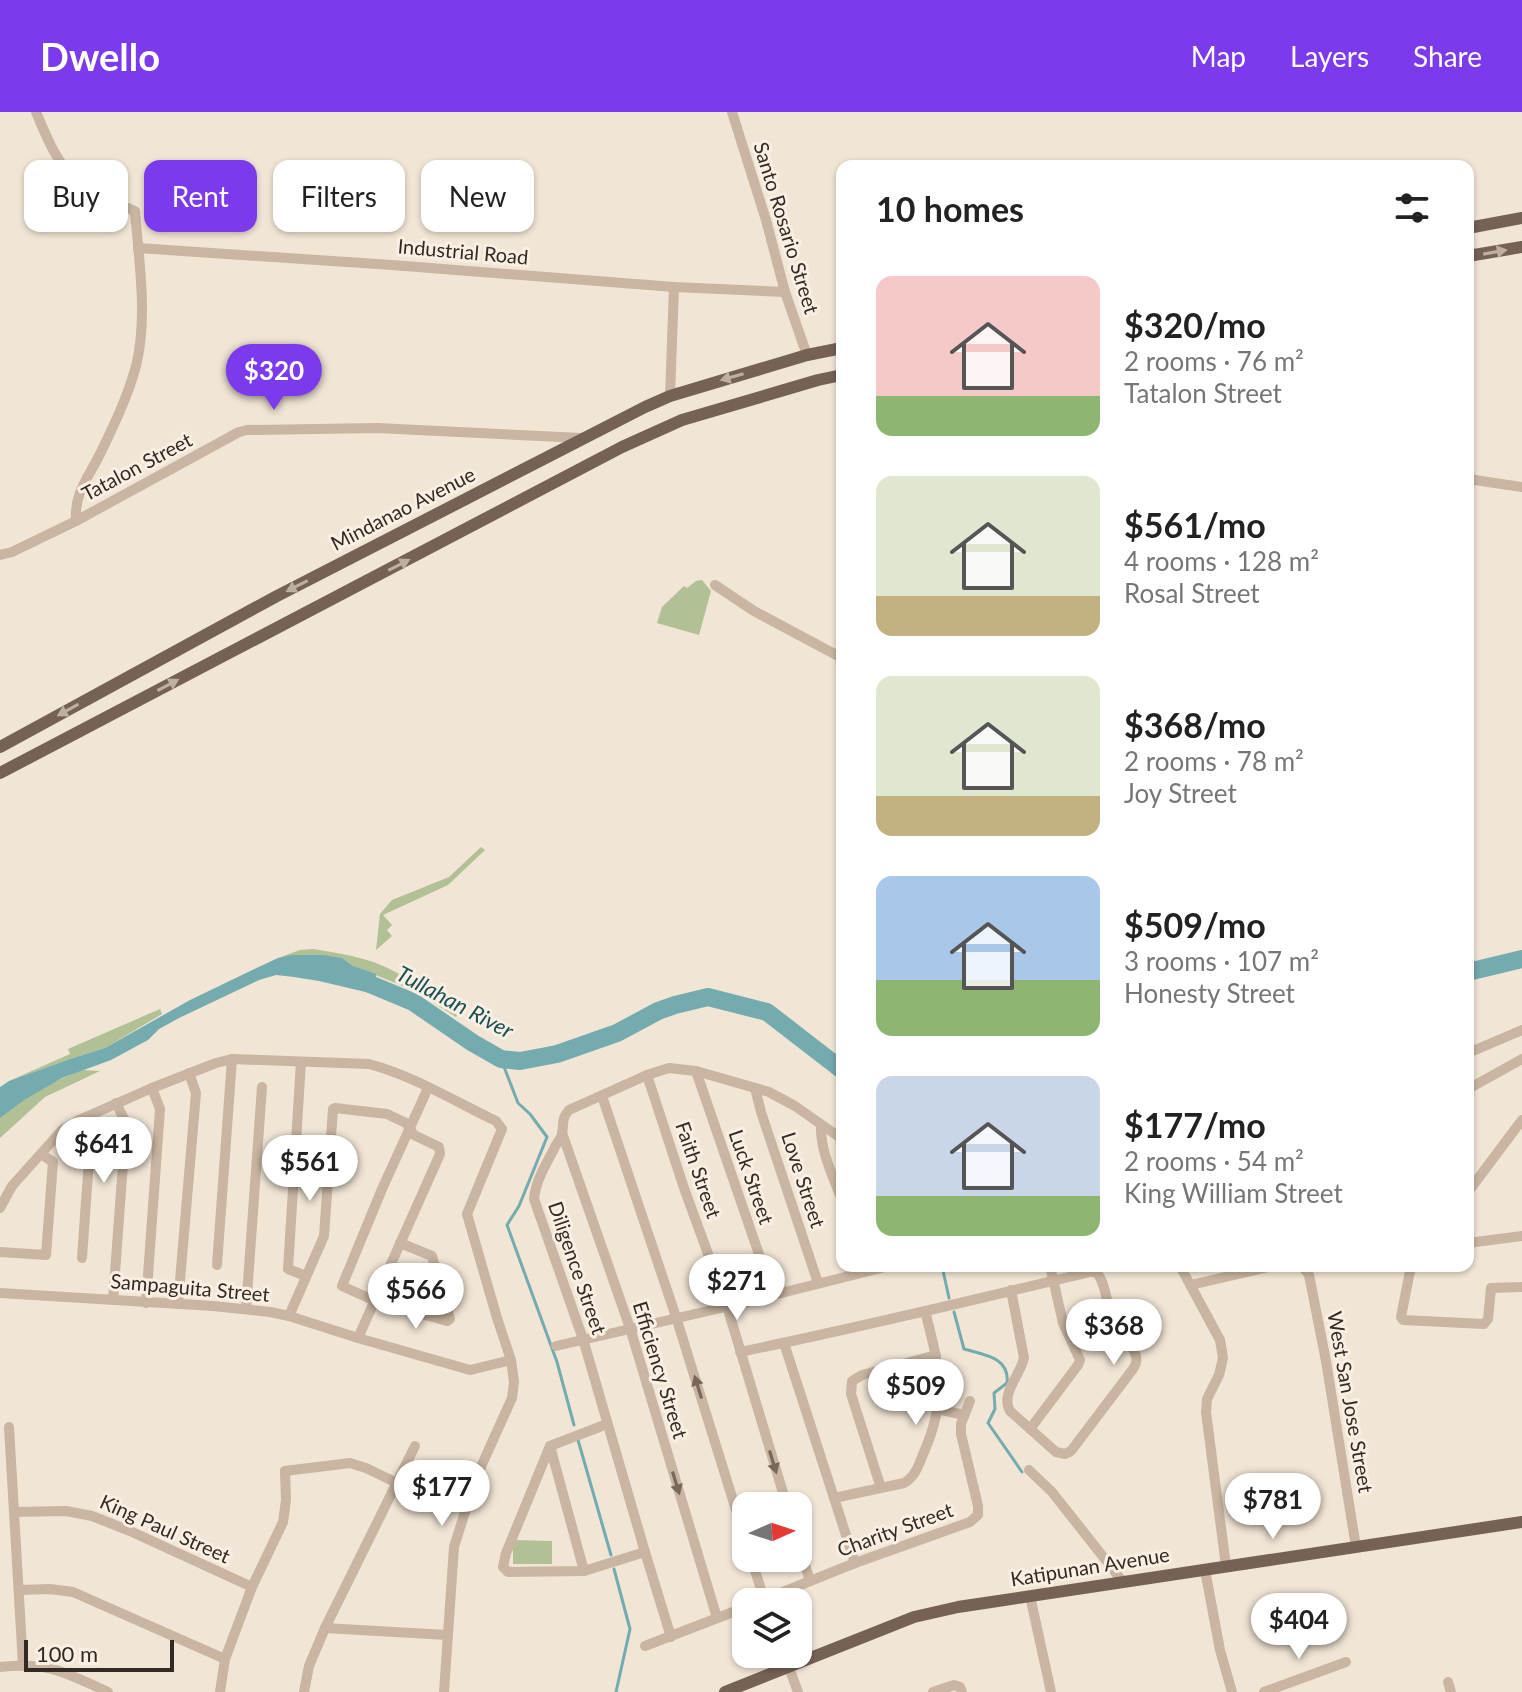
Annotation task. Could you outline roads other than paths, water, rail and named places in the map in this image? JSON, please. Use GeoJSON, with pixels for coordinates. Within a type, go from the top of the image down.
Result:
{"type":"FeatureCollection","features":[{"type":"Feature","properties":{"kind":"main road"},"geometry":{"type":"LineString","coordinates":[[1474,227],[1522,218]]}},
{"type":"Feature","properties":{"kind":"main road"},"geometry":{"type":"LineString","coordinates":[[1474,255],[1522,247]]}},
{"type":"Feature","properties":{"kind":"main road","name":"Mindanao Avenue"},"geometry":{"type":"LineString","coordinates":[[0,747],[277,596],[582,438],[670,396],[836,349]]}},
{"type":"Feature","properties":{"kind":"main road"},"geometry":{"type":"LineString","coordinates":[[0,773],[622,447],[682,420],[836,376]]}},
{"type":"Feature","properties":{"kind":"main road","name":"Katipunan Avenue"},"geometry":{"type":"LineString","coordinates":[[812,1658],[914,1617],[958,1607],[1522,1522]]}},
{"type":"Feature","properties":{"kind":"main road","name":"Katipunan Avenue"},"geometry":{"type":"LineString","coordinates":[[725,1692],[786,1668]]}},
{"type":"Feature","properties":{"kind":"street"},"geometry":{"type":"LineString","coordinates":[[36,112],[54,150],[75,180],[89,190],[135,211],[142,324],[136,365],[116,418],[77,498],[76,521]]}},
{"type":"Feature","properties":{"kind":"street","name":"Santo Rosario Street"},"geometry":{"type":"LineString","coordinates":[[732,112],[785,292],[807,355]]}},
{"type":"Feature","properties":{"kind":"street","name":"Industrial Road"},"geometry":{"type":"LineString","coordinates":[[138,248],[674,287],[785,292]]}},
{"type":"Feature","properties":{"kind":"street"},"geometry":{"type":"LineString","coordinates":[[670,396],[674,287]]}},
{"type":"Feature","properties":{"kind":"street","name":"Tatalon Street"},"geometry":{"type":"LineString","coordinates":[[0,555],[76,521],[247,430],[377,428],[582,438]]}},
{"type":"Feature","properties":{"kind":"street"},"geometry":{"type":"LineString","coordinates":[[1474,480],[1522,487]]}},
{"type":"Feature","properties":{"kind":"street"},"geometry":{"type":"LineString","coordinates":[[715,585],[754,611],[836,655]]}},
{"type":"Feature","properties":{"kind":"street"},"geometry":{"type":"LineString","coordinates":[[1474,1050],[1522,1030]]}},
{"type":"Feature","properties":{"kind":"street"},"geometry":{"type":"LineString","coordinates":[[217,1265],[232,1059]]}},
{"type":"Feature","properties":{"kind":"street"},"geometry":{"type":"LineString","coordinates":[[0,1208],[12,1186],[63,1129],[152,1088],[232,1059],[369,1064],[390,1069],[496,1121],[502,1129],[467,1214],[511,1360],[514,1382],[512,1398],[475,1480],[454,1547],[444,1692]]}},
{"type":"Feature","properties":{"kind":"street"},"geometry":{"type":"LineString","coordinates":[[1474,1086],[1522,1059]]}},
{"type":"Feature","properties":{"kind":"street"},"geometry":{"type":"LineString","coordinates":[[301,1062],[288,1269],[306,1276]]}},
{"type":"Feature","properties":{"kind":"street","name":"Diligence Street"},"geometry":{"type":"LineString","coordinates":[[671,1637],[583,1339],[534,1199],[535,1190],[562,1133],[564,1116],[569,1110],[669,1068],[696,1071],[780,1097],[836,1135]]}},
{"type":"Feature","properties":{"kind":"street","name":"Luck Street"},"geometry":{"type":"LineString","coordinates":[[696,1071],[773,1295]]}},
{"type":"Feature","properties":{"kind":"street"},"geometry":{"type":"LineString","coordinates":[[178,1304],[196,1093],[189,1073]]}},
{"type":"Feature","properties":{"kind":"street","name":"Faith Street"},"geometry":{"type":"LineString","coordinates":[[647,1075],[727,1306],[783,1492]]}},
{"type":"Feature","properties":{"kind":"street"},"geometry":{"type":"LineString","coordinates":[[246,1309],[262,1087]]}},
{"type":"Feature","properties":{"kind":"street"},"geometry":{"type":"LineString","coordinates":[[146,1303],[160,1109],[152,1088]]}},
{"type":"Feature","properties":{"kind":"street"},"geometry":{"type":"LineString","coordinates":[[400,1243],[432,1256],[450,1319],[443,1321],[375,1301],[343,1288],[342,1283],[428,1088]]}},
{"type":"Feature","properties":{"kind":"street","name":"Love Street"},"geometry":{"type":"LineString","coordinates":[[755,1088],[818,1283]]}},
{"type":"Feature","properties":{"kind":"street"},"geometry":{"type":"LineString","coordinates":[[602,1096],[732,1497]]}},
{"type":"Feature","properties":{"kind":"street"},"geometry":{"type":"LineString","coordinates":[[113,1300],[126,1123],[116,1103]]}},
{"type":"Feature","properties":{"kind":"street"},"geometry":{"type":"LineString","coordinates":[[289,1316],[324,1236],[335,1108],[387,1114],[406,1123],[414,1135],[439,1147],[440,1154],[358,1338]]}},
{"type":"Feature","properties":{"kind":"street"},"geometry":{"type":"LineString","coordinates":[[79,1120],[90,1145],[82,1258]]}},
{"type":"Feature","properties":{"kind":"street"},"geometry":{"type":"LineString","coordinates":[[1474,1184],[1522,1120]]}},
{"type":"Feature","properties":{"kind":"street"},"geometry":{"type":"LineString","coordinates":[[821,1125],[824,1151],[836,1184]]}},
{"type":"Feature","properties":{"kind":"street","name":"Efficiency Street"},"geometry":{"type":"LineString","coordinates":[[562,1133],[630,1328],[717,1618]]}},
{"type":"Feature","properties":{"kind":"street"},"geometry":{"type":"LineString","coordinates":[[0,1252],[46,1255],[53,1162],[41,1154]]}},
{"type":"Feature","properties":{"kind":"street"},"geometry":{"type":"LineString","coordinates":[[1474,1242],[1522,1236]]}},
{"type":"Feature","properties":{"kind":"street"},"geometry":{"type":"LineString","coordinates":[[556,1346],[773,1295],[854,1272]]}},
{"type":"Feature","properties":{"kind":"street"},"geometry":{"type":"LineString","coordinates":[[1030,1429],[1080,1360],[1063,1323],[1051,1272]]}},
{"type":"Feature","properties":{"kind":"street"},"geometry":{"type":"LineString","coordinates":[[740,1352],[1011,1290],[1096,1272],[1101,1277],[1115,1321],[1135,1355],[1135,1367],[1068,1453],[1059,1454],[1010,1411],[1006,1402],[1024,1358],[1011,1290]]}},
{"type":"Feature","properties":{"kind":"street"},"geometry":{"type":"LineString","coordinates":[[1183,1272],[1220,1340],[1223,1358],[1219,1375],[1207,1399],[1206,1412],[1226,1566]]}},
{"type":"Feature","properties":{"kind":"street"},"geometry":{"type":"LineString","coordinates":[[1191,1285],[1246,1272]]}},
{"type":"Feature","properties":{"kind":"street","name":"West San Jose Street"},"geometry":{"type":"LineString","coordinates":[[1307,1272],[1326,1361],[1356,1547]]}},
{"type":"Feature","properties":{"kind":"street"},"geometry":{"type":"LineString","coordinates":[[1410,1272],[1401,1317],[1403,1320],[1484,1324],[1488,1319],[1491,1288],[1522,1287]]}},
{"type":"Feature","properties":{"kind":"street","name":"Sampaguita Street"},"geometry":{"type":"LineString","coordinates":[[0,1293],[246,1309],[289,1316],[470,1370],[511,1360]]}},
{"type":"Feature","properties":{"kind":"street"},"geometry":{"type":"LineString","coordinates":[[834,1498],[911,1479],[930,1438],[940,1385],[925,1311]]}},
{"type":"Feature","properties":{"kind":"street"},"geometry":{"type":"LineString","coordinates":[[784,1343],[855,1563]]}},
{"type":"Feature","properties":{"kind":"street"},"geometry":{"type":"LineString","coordinates":[[881,1488],[851,1394],[852,1381],[862,1375],[936,1355]]}},
{"type":"Feature","properties":{"kind":"street","name":"Charity Street"},"geometry":{"type":"LineString","coordinates":[[793,1588],[970,1522],[978,1515],[961,1434],[961,1424],[970,1401]]}},
{"type":"Feature","properties":{"kind":"street"},"geometry":{"type":"LineString","coordinates":[[937,1409],[964,1415]]}},
{"type":"Feature","properties":{"kind":"street"},"geometry":{"type":"LineString","coordinates":[[607,1424],[550,1446],[503,1567],[508,1572],[584,1571],[645,1552]]}},
{"type":"Feature","properties":{"kind":"street"},"geometry":{"type":"LineString","coordinates":[[9,1427],[23,1665]]}},
{"type":"Feature","properties":{"kind":"street"},"geometry":{"type":"LineString","coordinates":[[304,1692],[309,1666],[325,1628],[415,1446]]}},
{"type":"Feature","properties":{"kind":"street"},"geometry":{"type":"LineString","coordinates":[[550,1446],[584,1571]]}},
{"type":"Feature","properties":{"kind":"street"},"geometry":{"type":"LineString","coordinates":[[220,1692],[225,1659],[252,1587],[283,1522],[285,1471],[350,1463],[397,1483]]}},
{"type":"Feature","properties":{"kind":"street"},"geometry":{"type":"LineString","coordinates":[[1029,1470],[1052,1492],[1123,1582]]}},
{"type":"Feature","properties":{"kind":"street","name":"King Paul Street"},"geometry":{"type":"LineString","coordinates":[[14,1512],[66,1511],[92,1516],[252,1587]]}},
{"type":"Feature","properties":{"kind":"street"},"geometry":{"type":"LineString","coordinates":[[1205,1570],[1220,1650],[1232,1692]]}},
{"type":"Feature","properties":{"kind":"street"},"geometry":{"type":"LineString","coordinates":[[807,1572],[810,1581]]}},
{"type":"Feature","properties":{"kind":"street"},"geometry":{"type":"LineString","coordinates":[[19,1590],[73,1592],[225,1659]]}},
{"type":"Feature","properties":{"kind":"street"},"geometry":{"type":"LineString","coordinates":[[1030,1596],[1051,1692]]}},
{"type":"Feature","properties":{"kind":"street"},"geometry":{"type":"LineString","coordinates":[[645,1646],[732,1612]]}},
{"type":"Feature","properties":{"kind":"street"},"geometry":{"type":"LineString","coordinates":[[325,1628],[447,1635]]}},
{"type":"Feature","properties":{"kind":"street"},"geometry":{"type":"LineString","coordinates":[[1264,1692],[1346,1662]]}},
{"type":"Feature","properties":{"kind":"street"},"geometry":{"type":"LineString","coordinates":[[0,1667],[49,1667],[108,1692]]}},
{"type":"Feature","properties":{"kind":"street"},"geometry":{"type":"LineString","coordinates":[[789,1668],[798,1692]]}},
{"type":"Feature","properties":{"kind":"street"},"geometry":{"type":"LineString","coordinates":[[933,1692],[954,1685],[960,1687],[962,1692]]}},
{"type":"Feature","properties":{"kind":"water"},"geometry":{"type":"Polygon","coordinates":[[[292,955],[342,958],[353,966],[376,974],[374,994],[294,977],[276,975],[259,980],[179,1018],[159,1029],[148,1040],[111,1060],[62,1078],[0,1118],[0,1087],[9,1081],[105,1048],[190,1000],[278,958],[292,955]]]}},
{"type":"Feature","properties":{"kind":"waterway","name":"Tullahan River"},"geometry":{"type":"LineString","coordinates":[[1474,971],[1522,959]]}},
{"type":"Feature","properties":{"kind":"waterway","name":"Tullahan River"},"geometry":{"type":"LineString","coordinates":[[353,977],[413,1002],[501,1059],[520,1061],[557,1054],[617,1033],[658,1011],[708,997],[767,1012],[836,1065]]}},
{"type":"Feature","properties":{"kind":"waterway"},"geometry":{"type":"LineString","coordinates":[[501,1059],[518,1103],[547,1137],[519,1206],[507,1225],[557,1362],[574,1425]]}},
{"type":"Feature","properties":{"kind":"waterway"},"geometry":{"type":"LineString","coordinates":[[943,1272],[949,1298]]}},
{"type":"Feature","properties":{"kind":"waterway"},"geometry":{"type":"LineString","coordinates":[[954,1312],[964,1349],[994,1358],[1007,1374],[1007,1383],[994,1393],[995,1409],[988,1423],[1022,1472]]}},
{"type":"Feature","properties":{"kind":"waterway"},"geometry":{"type":"LineString","coordinates":[[578,1440],[611,1555]]}},
{"type":"Feature","properties":{"kind":"waterway"},"geometry":{"type":"LineString","coordinates":[[614,1569],[630,1629],[616,1692]]}}]}
